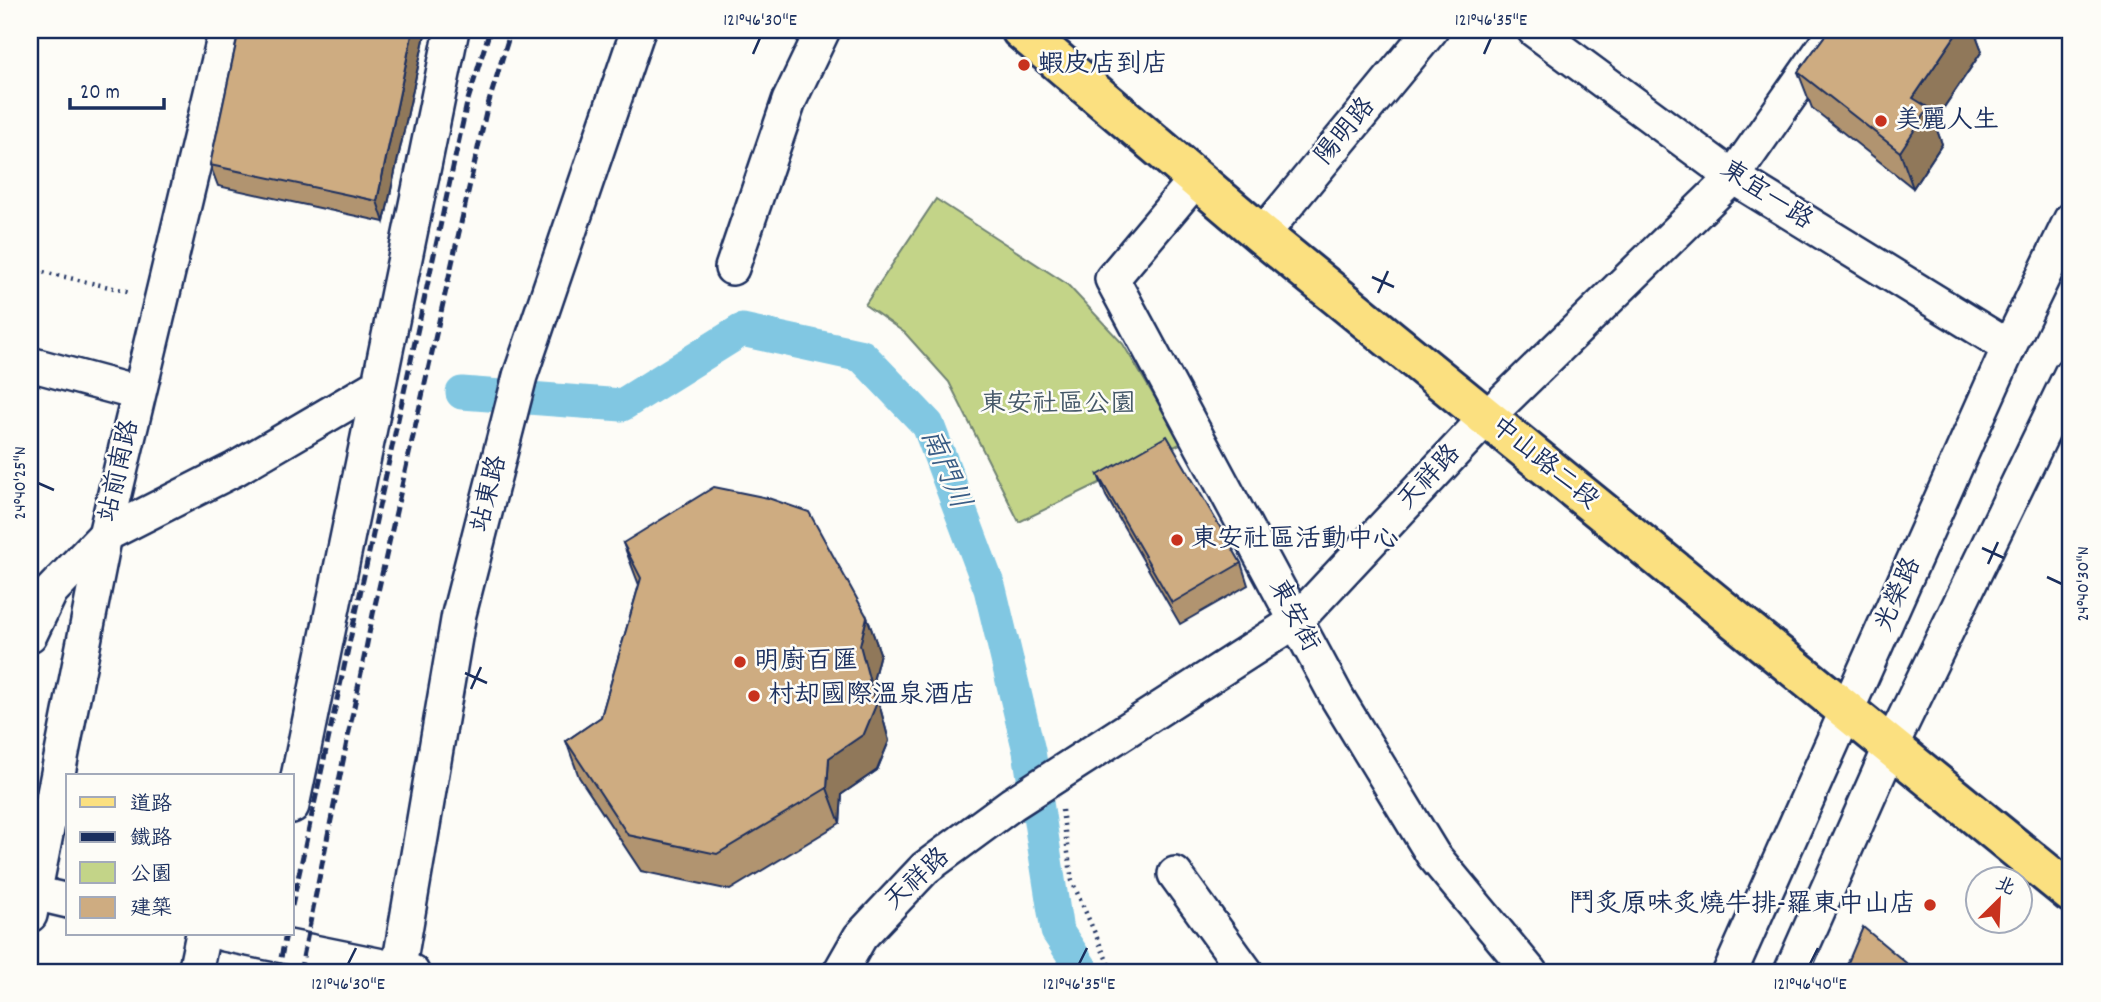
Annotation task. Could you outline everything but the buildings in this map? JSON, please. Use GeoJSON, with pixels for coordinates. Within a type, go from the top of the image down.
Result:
{"type":"FeatureCollection","features":[{"type":"Feature","properties":{"kind":"main road","name":"中山路二段"},"geometry":{"type":"LineString","coordinates":[[1021,30],[1262,235],[1849,709],[1891,747],[2071,893]]}},
{"type":"Feature","properties":{"kind":"street","name":"站前南路"},"geometry":{"type":"LineString","coordinates":[[31,899],[105,535],[226,30]]}},
{"type":"Feature","properties":{"kind":"street"},"geometry":{"type":"LineString","coordinates":[[294,796],[452,30]]}},
{"type":"Feature","properties":{"kind":"street","name":"站東路"},"geometry":{"type":"LineString","coordinates":[[403,972],[459,614],[520,376],[638,30]]}},
{"type":"Feature","properties":{"kind":"street"},"geometry":{"type":"LineString","coordinates":[[732,268],[789,101],[823,30]]}},
{"type":"Feature","properties":{"kind":"street","name":"陽明路"},"geometry":{"type":"LineString","coordinates":[[1262,235],[1431,30]]}},
{"type":"Feature","properties":{"kind":"street","name":"東宜一路"},"geometry":{"type":"LineString","coordinates":[[1534,30],[1734,177],[2009,347]]}},
{"type":"Feature","properties":{"kind":"street","name":"天祥路"},"geometry":{"type":"LineString","coordinates":[[840,972],[860,937],[925,868],[1056,774],[1296,621],[1486,418],[1734,177],[1836,30]]}},
{"type":"Feature","properties":{"kind":"street","name":"東安街"},"geometry":{"type":"LineString","coordinates":[[1196,179],[1112,279],[1338,699],[1433,855],[1530,972]]}},
{"type":"Feature","properties":{"kind":"street","name":"光榮路"},"geometry":{"type":"LineString","coordinates":[[1730,972],[2009,347],[2071,219]]}},
{"type":"Feature","properties":{"kind":"street"},"geometry":{"type":"LineString","coordinates":[[30,364],[137,393]]}},
{"type":"Feature","properties":{"kind":"street"},"geometry":{"type":"LineString","coordinates":[[1791,972],[1891,747],[2069,384]]}},
{"type":"Feature","properties":{"kind":"street"},"geometry":{"type":"LineString","coordinates":[[30,635],[51,591],[105,535],[235,469],[377,386]]}},
{"type":"Feature","properties":{"kind":"street"},"geometry":{"type":"LineString","coordinates":[[1175,874],[1246,972]]}},
{"type":"Feature","properties":{"kind":"street"},"geometry":{"type":"LineString","coordinates":[[31,899],[66,901]]}},
{"type":"Feature","properties":{"kind":"street"},"geometry":{"type":"LineString","coordinates":[[195,972],[203,936]]}},
{"type":"Feature","properties":{"kind":"street"},"geometry":{"type":"LineString","coordinates":[[246,936],[266,938],[403,972]]}},
{"type":"Feature","properties":{"kind":"path"},"geometry":{"type":"LineString","coordinates":[[30,269],[160,298]]}},
{"type":"Feature","properties":{"kind":"path"},"geometry":{"type":"LineString","coordinates":[[1056,774],[1072,881],[1112,972]]}},
{"type":"Feature","properties":{"kind":"green space","name":"東安社區公園"},"geometry":{"type":"Polygon","coordinates":[[[936,199],[1067,284],[1123,344],[1182,443],[1019,522],[949,382],[905,333],[865,305],[936,199]]]}},
{"type":"Feature","properties":{"kind":"waterway","name":"南門川"},"geometry":{"type":"LineString","coordinates":[[462,393],[622,405],[742,330],[862,356],[928,425],[990,589],[1029,751],[1057,931],[1084,972]]}},
{"type":"Feature","properties":{"kind":"railway"},"geometry":{"type":"LineString","coordinates":[[294,897],[467,103],[490,30]]}},
{"type":"Feature","properties":{"kind":"railway"},"geometry":{"type":"LineString","coordinates":[[300,972],[373,614],[487,108],[511,30]]}},
{"type":"Feature","properties":{"kind":"railway"},"geometry":{"type":"LineString","coordinates":[[278,972],[286,936]]}},
{"type":"Feature","properties":{"kind":"place","name":"蝦皮店到店"},"geometry":{"type":"Point","coordinates":[1024,65]}},
{"type":"Feature","properties":{"kind":"place","name":"美麗人生"},"geometry":{"type":"Point","coordinates":[1881,121]}},
{"type":"Feature","properties":{"kind":"place","name":"東安社區活動中心"},"geometry":{"type":"Point","coordinates":[1177,540]}},
{"type":"Feature","properties":{"kind":"place","name":"明廚百匯"},"geometry":{"type":"Point","coordinates":[740,662]}},
{"type":"Feature","properties":{"kind":"place","name":"村却國際溫泉酒店"},"geometry":{"type":"Point","coordinates":[754,696]}},
{"type":"Feature","properties":{"kind":"place","name":"鬥炙原味炙燒牛排-羅東中山店"},"geometry":{"type":"Point","coordinates":[1930,905]}}]}
